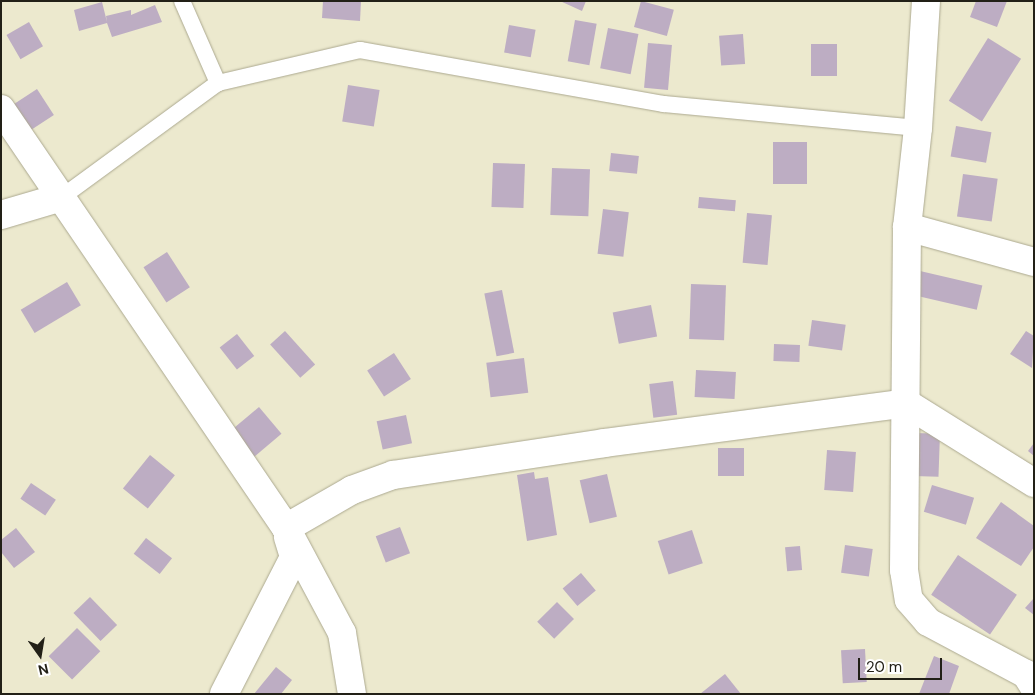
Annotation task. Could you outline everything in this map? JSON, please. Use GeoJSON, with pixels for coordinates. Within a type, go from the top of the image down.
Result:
{"type":"FeatureCollection","features":[{"type":"Feature","properties":{"kind":"street"},"geometry":{"type":"LineString","coordinates":[[926,1],[918,128],[906,226],[904,570],[909,600],[928,622],[1026,674],[1034,687]]}},
{"type":"Feature","properties":{"kind":"street"},"geometry":{"type":"LineString","coordinates":[[1,109],[286,528],[342,632],[352,694]]}},
{"type":"Feature","properties":{"kind":"street"},"geometry":{"type":"LineString","coordinates":[[1,215],[62,197]]}},
{"type":"Feature","properties":{"kind":"street"},"geometry":{"type":"LineString","coordinates":[[906,226],[1034,262]]}},
{"type":"Feature","properties":{"kind":"street"},"geometry":{"type":"LineString","coordinates":[[286,528],[352,490],[393,475],[604,443],[906,403],[1034,484]]}},
{"type":"Feature","properties":{"kind":"street"},"geometry":{"type":"LineString","coordinates":[[224,694],[294,557],[286,528]]}},
{"type":"Feature","properties":{"kind":"lane"},"geometry":{"type":"LineString","coordinates":[[182,1],[218,83]]}},
{"type":"Feature","properties":{"kind":"lane"},"geometry":{"type":"LineString","coordinates":[[62,197],[218,83],[360,50],[664,104],[918,128]]}},
{"type":"Feature","properties":{"kind":"building"},"geometry":{"type":"Polygon","coordinates":[[[323,1],[361,1],[360,21],[322,18],[323,1]]]}},
{"type":"Feature","properties":{"kind":"building"},"geometry":{"type":"Polygon","coordinates":[[[560,1],[586,1],[582,11],[560,1]]]}},
{"type":"Feature","properties":{"kind":"building"},"geometry":{"type":"Polygon","coordinates":[[[641,1],[674,10],[667,36],[634,27],[641,1]]]}},
{"type":"Feature","properties":{"kind":"building"},"geometry":{"type":"Polygon","coordinates":[[[976,1],[1007,1],[997,27],[970,17],[976,1]]]}},
{"type":"Feature","properties":{"kind":"building"},"geometry":{"type":"Polygon","coordinates":[[[102,2],[107,22],[106,16],[131,10],[131,15],[155,5],[162,22],[112,37],[107,23],[79,31],[74,10],[102,2]]]}},
{"type":"Feature","properties":{"kind":"building"},"geometry":{"type":"Polygon","coordinates":[[[575,20],[597,24],[589,65],[568,61],[575,20]]]}},
{"type":"Feature","properties":{"kind":"building"},"geometry":{"type":"Polygon","coordinates":[[[29,22],[43,46],[20,59],[6,35],[29,22]]]}},
{"type":"Feature","properties":{"kind":"building"},"geometry":{"type":"Polygon","coordinates":[[[509,25],[536,30],[531,57],[504,53],[509,25]]]}},
{"type":"Feature","properties":{"kind":"building"},"geometry":{"type":"Polygon","coordinates":[[[608,28],[638,34],[631,74],[600,68],[608,28]]]}},
{"type":"Feature","properties":{"kind":"building"},"geometry":{"type":"Polygon","coordinates":[[[743,34],[745,64],[721,66],[719,36],[743,34]]]}},
{"type":"Feature","properties":{"kind":"building"},"geometry":{"type":"Polygon","coordinates":[[[988,38],[1021,59],[982,121],[949,101],[988,38]]]}},
{"type":"Feature","properties":{"kind":"building"},"geometry":{"type":"Polygon","coordinates":[[[648,43],[672,45],[668,90],[644,88],[648,43]]]}},
{"type":"Feature","properties":{"kind":"building"},"geometry":{"type":"Polygon","coordinates":[[[811,44],[837,44],[837,76],[811,76],[811,44]]]}},
{"type":"Feature","properties":{"kind":"building"},"geometry":{"type":"Polygon","coordinates":[[[348,85],[380,90],[374,127],[342,122],[348,85]]]}},
{"type":"Feature","properties":{"kind":"building"},"geometry":{"type":"Polygon","coordinates":[[[37,89],[54,115],[28,132],[11,106],[37,89]]]}},
{"type":"Feature","properties":{"kind":"building"},"geometry":{"type":"Polygon","coordinates":[[[956,126],[991,132],[986,163],[951,157],[956,126]]]}},
{"type":"Feature","properties":{"kind":"building"},"geometry":{"type":"Polygon","coordinates":[[[773,142],[807,142],[807,184],[773,184],[773,142]]]}},
{"type":"Feature","properties":{"kind":"building"},"geometry":{"type":"Polygon","coordinates":[[[611,153],[639,156],[637,174],[609,171],[611,153]]]}},
{"type":"Feature","properties":{"kind":"building"},"geometry":{"type":"Polygon","coordinates":[[[493,163],[525,164],[523,208],[491,207],[493,163]]]}},
{"type":"Feature","properties":{"kind":"building"},"geometry":{"type":"Polygon","coordinates":[[[552,168],[590,169],[588,216],[550,215],[552,168]]]}},
{"type":"Feature","properties":{"kind":"building"},"geometry":{"type":"Polygon","coordinates":[[[963,174],[998,179],[992,221],[957,217],[963,174]]]}},
{"type":"Feature","properties":{"kind":"building"},"geometry":{"type":"Polygon","coordinates":[[[699,197],[736,200],[735,211],[698,208],[699,197]]]}},
{"type":"Feature","properties":{"kind":"building"},"geometry":{"type":"Polygon","coordinates":[[[603,209],[629,212],[623,257],[598,254],[603,209]]]}},
{"type":"Feature","properties":{"kind":"building"},"geometry":{"type":"Polygon","coordinates":[[[747,213],[772,215],[768,265],[743,263],[747,213]]]}},
{"type":"Feature","properties":{"kind":"building"},"geometry":{"type":"Polygon","coordinates":[[[167,252],[190,287],[166,302],[144,267],[167,252]]]}},
{"type":"Feature","properties":{"kind":"building"},"geometry":{"type":"Polygon","coordinates":[[[920,271],[982,285],[977,310],[914,295],[920,271]]]}},
{"type":"Feature","properties":{"kind":"building"},"geometry":{"type":"Polygon","coordinates":[[[67,282],[81,305],[35,333],[21,310],[67,282]]]}},
{"type":"Feature","properties":{"kind":"building"},"geometry":{"type":"Polygon","coordinates":[[[691,284],[726,285],[724,340],[689,339],[691,284]]]}},
{"type":"Feature","properties":{"kind":"building"},"geometry":{"type":"Polygon","coordinates":[[[502,290],[514,353],[497,356],[484,293],[502,290]]]}},
{"type":"Feature","properties":{"kind":"building"},"geometry":{"type":"Polygon","coordinates":[[[651,305],[657,336],[619,344],[613,312],[651,305]]]}},
{"type":"Feature","properties":{"kind":"building"},"geometry":{"type":"Polygon","coordinates":[[[812,320],[846,325],[842,350],[808,346],[812,320]]]}},
{"type":"Feature","properties":{"kind":"building"},"geometry":{"type":"Polygon","coordinates":[[[285,331],[315,364],[300,378],[270,344],[285,331]]]}},
{"type":"Feature","properties":{"kind":"building"},"geometry":{"type":"Polygon","coordinates":[[[1026,331],[1034,336],[1032,368],[1010,354],[1026,331]]]}},
{"type":"Feature","properties":{"kind":"building"},"geometry":{"type":"Polygon","coordinates":[[[237,334],[254,356],[237,370],[220,348],[237,334]]]}},
{"type":"Feature","properties":{"kind":"building"},"geometry":{"type":"Polygon","coordinates":[[[774,344],[800,345],[799,362],[773,361],[774,344]]]}},
{"type":"Feature","properties":{"kind":"building"},"geometry":{"type":"Polygon","coordinates":[[[394,353],[411,379],[384,396],[367,370],[394,353]]]}},
{"type":"Feature","properties":{"kind":"building"},"geometry":{"type":"Polygon","coordinates":[[[524,358],[528,393],[491,397],[486,363],[524,358]]]}},
{"type":"Feature","properties":{"kind":"building"},"geometry":{"type":"Polygon","coordinates":[[[696,370],[736,372],[735,399],[695,397],[696,370]]]}},
{"type":"Feature","properties":{"kind":"building"},"geometry":{"type":"Polygon","coordinates":[[[673,381],[677,415],[653,418],[649,384],[673,381]]]}},
{"type":"Feature","properties":{"kind":"building"},"geometry":{"type":"Polygon","coordinates":[[[259,407],[281,434],[253,458],[231,431],[259,407]]]}},
{"type":"Feature","properties":{"kind":"building"},"geometry":{"type":"Polygon","coordinates":[[[406,415],[412,443],[383,450],[377,421],[406,415]]]}},
{"type":"Feature","properties":{"kind":"building"},"geometry":{"type":"Polygon","coordinates":[[[915,433],[940,434],[938,477],[913,476],[915,433]]]}},
{"type":"Feature","properties":{"kind":"building"},"geometry":{"type":"Polygon","coordinates":[[[1034,443],[1034,456],[1028,451],[1034,443]]]}},
{"type":"Feature","properties":{"kind":"building"},"geometry":{"type":"Polygon","coordinates":[[[718,448],[744,448],[744,476],[718,476],[718,448]]]}},
{"type":"Feature","properties":{"kind":"building"},"geometry":{"type":"Polygon","coordinates":[[[827,450],[856,452],[853,492],[824,490],[827,450]]]}},
{"type":"Feature","properties":{"kind":"building"},"geometry":{"type":"Polygon","coordinates":[[[150,455],[175,475],[148,509],[123,488],[150,455]]]}},
{"type":"Feature","properties":{"kind":"building"},"geometry":{"type":"Polygon","coordinates":[[[534,472],[535,479],[548,477],[557,535],[527,541],[517,475],[534,472]]]}},
{"type":"Feature","properties":{"kind":"building"},"geometry":{"type":"Polygon","coordinates":[[[607,474],[617,517],[590,523],[580,480],[607,474]]]}},
{"type":"Feature","properties":{"kind":"building"},"geometry":{"type":"Polygon","coordinates":[[[31,483],[56,500],[45,516],[20,499],[31,483]]]}},
{"type":"Feature","properties":{"kind":"building"},"geometry":{"type":"Polygon","coordinates":[[[932,485],[974,498],[966,525],[924,512],[932,485]]]}},
{"type":"Feature","properties":{"kind":"building"},"geometry":{"type":"Polygon","coordinates":[[[1001,502],[1034,526],[1034,547],[1021,566],[976,538],[1001,502]]]}},
{"type":"Feature","properties":{"kind":"building"},"geometry":{"type":"Polygon","coordinates":[[[400,527],[410,553],[386,562],[376,536],[400,527]]]}},
{"type":"Feature","properties":{"kind":"building"},"geometry":{"type":"Polygon","coordinates":[[[16,528],[35,552],[14,568],[1,552],[1,540],[16,528]]]}},
{"type":"Feature","properties":{"kind":"building"},"geometry":{"type":"Polygon","coordinates":[[[692,530],[703,563],[669,574],[658,541],[692,530]]]}},
{"type":"Feature","properties":{"kind":"building"},"geometry":{"type":"Polygon","coordinates":[[[146,538],[172,558],[160,574],[134,554],[146,538]]]}},
{"type":"Feature","properties":{"kind":"building"},"geometry":{"type":"Polygon","coordinates":[[[845,545],[873,549],[869,577],[841,573],[845,545]]]}},
{"type":"Feature","properties":{"kind":"building"},"geometry":{"type":"Polygon","coordinates":[[[800,546],[802,570],[787,571],[785,547],[800,546]]]}},
{"type":"Feature","properties":{"kind":"building"},"geometry":{"type":"Polygon","coordinates":[[[958,555],[1017,595],[990,634],[931,595],[958,555]]]}},
{"type":"Feature","properties":{"kind":"building"},"geometry":{"type":"Polygon","coordinates":[[[581,573],[596,591],[577,606],[563,588],[581,573]]]}},
{"type":"Feature","properties":{"kind":"building"},"geometry":{"type":"Polygon","coordinates":[[[90,597],[117,625],[101,641],[73,613],[90,597]]]}},
{"type":"Feature","properties":{"kind":"building"},"geometry":{"type":"Polygon","coordinates":[[[1034,598],[1034,615],[1025,608],[1034,598]]]}},
{"type":"Feature","properties":{"kind":"building"},"geometry":{"type":"Polygon","coordinates":[[[557,602],[574,619],[554,639],[537,622],[557,602]]]}},
{"type":"Feature","properties":{"kind":"building"},"geometry":{"type":"Polygon","coordinates":[[[77,628],[100,651],[72,680],[49,656],[77,628]]]}},
{"type":"Feature","properties":{"kind":"building"},"geometry":{"type":"Polygon","coordinates":[[[865,649],[867,682],[843,683],[841,650],[865,649]]]}},
{"type":"Feature","properties":{"kind":"building"},"geometry":{"type":"Polygon","coordinates":[[[934,656],[959,666],[949,694],[919,694],[934,656]]]}},
{"type":"Feature","properties":{"kind":"building"},"geometry":{"type":"Polygon","coordinates":[[[276,667],[292,680],[281,694],[254,694],[276,667]]]}},
{"type":"Feature","properties":{"kind":"building"},"geometry":{"type":"Polygon","coordinates":[[[725,674],[741,694],[700,694],[725,674]]]}}]}
